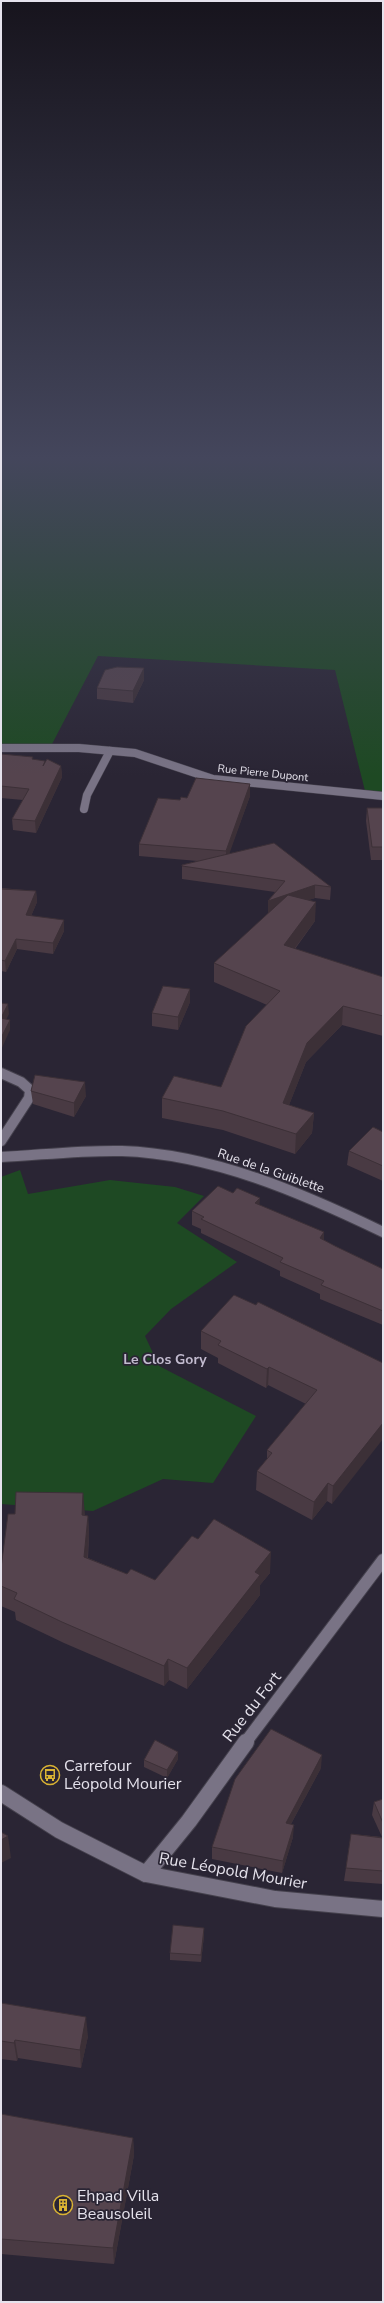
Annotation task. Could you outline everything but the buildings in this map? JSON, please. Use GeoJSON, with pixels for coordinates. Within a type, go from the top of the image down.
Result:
{"type":"FeatureCollection","features":[{"type":"Feature","properties":{"kind":"street","name":"Rue Pierre Dupont"},"geometry":{"type":"LineString","coordinates":[[1,748],[79,748],[135,754],[213,779],[383,796]]}},
{"type":"Feature","properties":{"kind":"street"},"geometry":{"type":"LineString","coordinates":[[84,809],[87,795],[110,751]]}},
{"type":"Feature","properties":{"kind":"street"},"geometry":{"type":"LineString","coordinates":[[1,1073],[21,1082],[30,1090],[28,1098],[1,1141]]}},
{"type":"Feature","properties":{"kind":"street","name":"Rue de la Guiblette"},"geometry":{"type":"LineString","coordinates":[[1,1156],[66,1152],[123,1151],[204,1163],[243,1173],[300,1193],[383,1232]]}},
{"type":"Feature","properties":{"kind":"street","name":"Rue du Fort"},"geometry":{"type":"LineString","coordinates":[[146,1874],[189,1821],[226,1768],[383,1560]]}},
{"type":"Feature","properties":{"kind":"street","name":"Rue Léopold Mourier"},"geometry":{"type":"LineString","coordinates":[[1,1793],[59,1830],[146,1874],[275,1900],[383,1909]]}},
{"type":"Feature","properties":{"kind":"green space"},"geometry":{"type":"Polygon","coordinates":[[[1,561],[383,561],[383,796],[366,795],[335,670],[98,656],[51,746],[1,746],[1,561]]]}},
{"type":"Feature","properties":{"kind":"green space"},"geometry":{"type":"Polygon","coordinates":[[[20,1170],[28,1194],[110,1180],[175,1187],[204,1196],[177,1223],[237,1262],[171,1309],[145,1336],[159,1366],[256,1416],[213,1483],[163,1479],[93,1511],[1,1504],[1,1177],[20,1170]]]}},
{"type":"Feature","properties":{"kind":"place","name":"Carrefour Léopold Mourier"},"geometry":{"type":"Point","coordinates":[50,1775]}},
{"type":"Feature","properties":{"kind":"place","name":"Ehpad Villa Beausoleil"},"geometry":{"type":"Point","coordinates":[63,2205]}},
{"type":"Feature","properties":{"kind":"district","name":"Le Clos Gory"},"geometry":{"type":"Point","coordinates":[165,1359]}}]}
